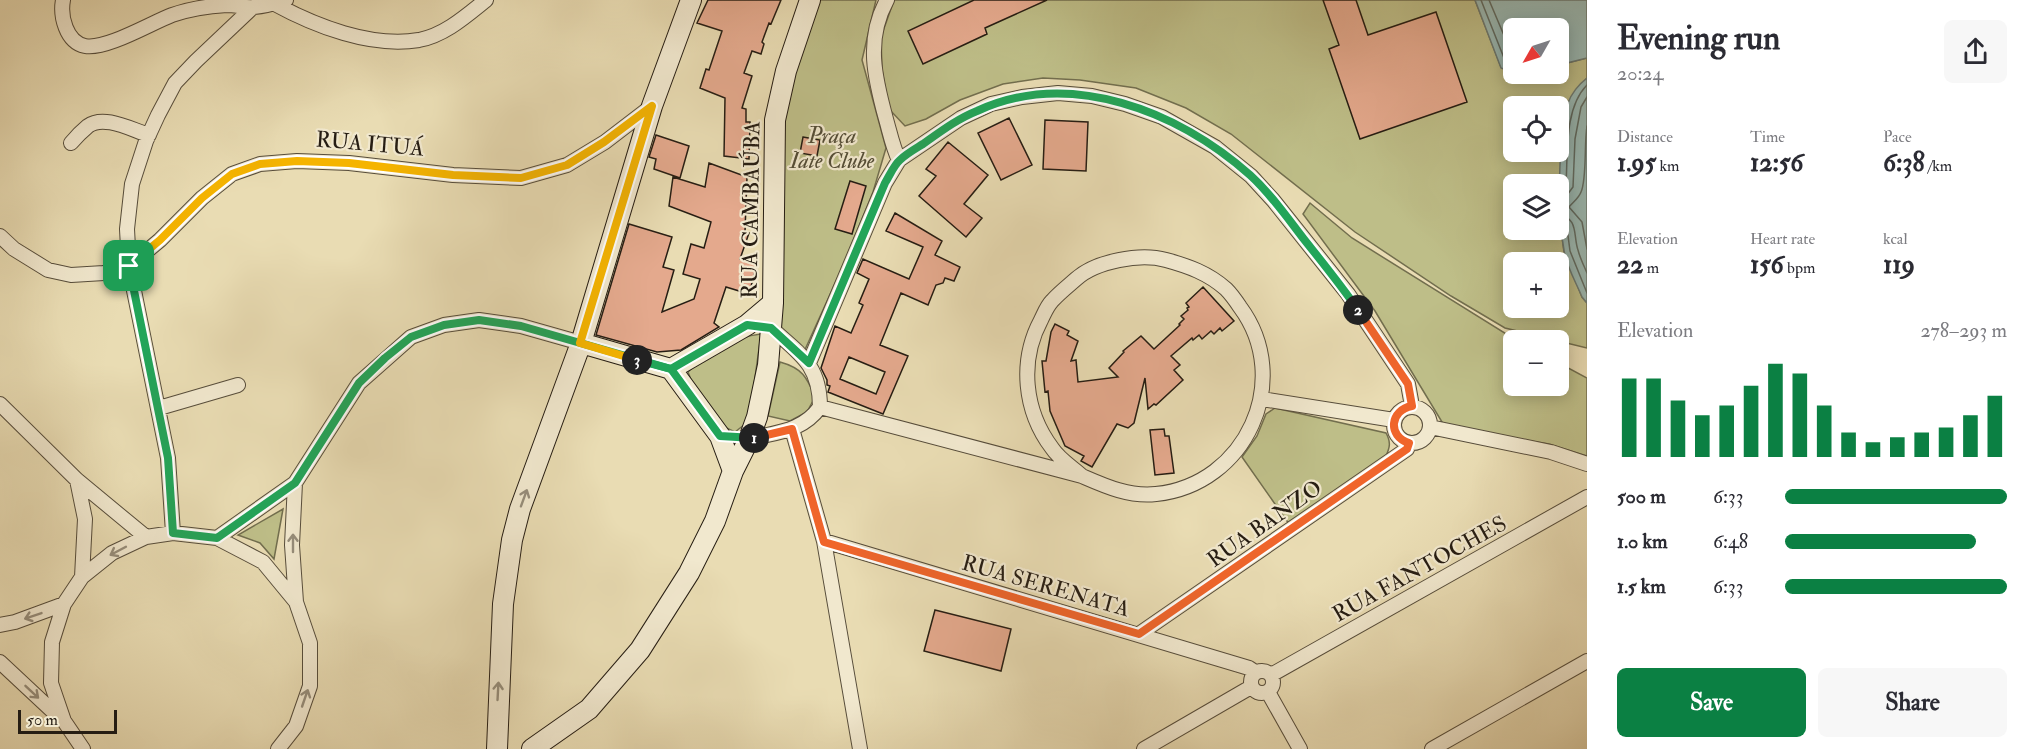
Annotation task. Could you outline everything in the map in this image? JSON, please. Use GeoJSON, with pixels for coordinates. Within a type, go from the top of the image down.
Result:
{"type":"FeatureCollection","features":[{"type":"Feature","properties":{"kind":"street"},"geometry":{"type":"LineString","coordinates":[[63,0],[61,9],[63,22],[74,39],[85,46],[105,44],[172,15],[199,8],[227,5],[253,7],[280,2],[302,19],[346,34],[392,41],[421,40],[454,25],[486,0]]}},
{"type":"Feature","properties":{"kind":"street"},"geometry":{"type":"LineString","coordinates":[[497,749],[503,604],[512,540],[520,508],[580,343],[652,106],[691,0]]}},
{"type":"Feature","properties":{"kind":"street","name":"RUA CAMBAÚBA"},"geometry":{"type":"LineString","coordinates":[[534,748],[589,709],[640,650],[690,573],[715,521],[733,471],[749,439],[763,393],[768,365],[773,303],[775,120],[786,71],[810,0]]}},
{"type":"Feature","properties":{"kind":"street"},"geometry":{"type":"LineString","coordinates":[[887,0],[876,28],[873,48],[874,75],[899,160]]}},
{"type":"Feature","properties":{"kind":"street"},"geometry":{"type":"LineString","coordinates":[[173,533],[168,458],[129,266],[127,229],[132,184],[149,135],[175,83],[253,7]]}},
{"type":"Feature","properties":{"kind":"street"},"geometry":{"type":"LineString","coordinates":[[809,363],[885,183],[899,160],[961,118],[991,104],[1022,97],[1058,93],[1092,96],[1125,104],[1162,117],[1215,147],[1251,176],[1273,200],[1354,303],[1408,384],[1412,406]]}},
{"type":"Feature","properties":{"kind":"street","name":"RUA ITUÁ"},"geometry":{"type":"LineString","coordinates":[[0,236],[14,249],[48,270],[71,276],[104,273],[129,266],[160,240],[202,198],[232,174],[260,164],[297,161],[349,163],[453,175],[521,178],[567,165],[604,142],[652,106]]}},
{"type":"Feature","properties":{"kind":"street"},"geometry":{"type":"LineString","coordinates":[[71,143],[95,123],[106,122],[149,135]]}},
{"type":"Feature","properties":{"kind":"street"},"geometry":{"type":"LineString","coordinates":[[820,407],[1082,476],[1117,491],[1155,494],[1192,485],[1224,464],[1248,435],[1262,399],[1263,360],[1251,322],[1227,290],[1194,267],[1156,257],[1116,260],[1080,275],[1051,302],[1032,337],[1026,375],[1033,415],[1052,449],[1082,476]]}},
{"type":"Feature","properties":{"kind":"street"},"geometry":{"type":"LineString","coordinates":[[671,369],[747,325],[773,303]]}},
{"type":"Feature","properties":{"kind":"street"},"geometry":{"type":"LineString","coordinates":[[217,538],[295,483],[359,383],[411,337],[444,325],[479,320],[521,326],[671,369],[720,436],[733,471]]}},
{"type":"Feature","properties":{"kind":"street"},"geometry":{"type":"LineString","coordinates":[[720,436],[749,439],[792,429],[812,418],[820,407],[818,379],[809,363],[771,328],[747,325]]}},
{"type":"Feature","properties":{"kind":"street"},"geometry":{"type":"LineString","coordinates":[[159,408],[238,385]]}},
{"type":"Feature","properties":{"kind":"street"},"geometry":{"type":"LineString","coordinates":[[1262,399],[1394,420]]}},
{"type":"Feature","properties":{"kind":"street"},"geometry":{"type":"LineString","coordinates":[[0,404],[76,480],[146,537]]}},
{"type":"Feature","properties":{"kind":"street"},"geometry":{"type":"LineString","coordinates":[[1412,406],[1423,410],[1430,420],[1430,427],[1425,438],[1409,443],[1398,437],[1394,420],[1400,410],[1412,406]]}},
{"type":"Feature","properties":{"kind":"street"},"geometry":{"type":"LineString","coordinates":[[1430,427],[1551,452],[1587,464]]}},
{"type":"Feature","properties":{"kind":"street"},"geometry":{"type":"LineString","coordinates":[[792,429],[824,542],[860,749]]}},
{"type":"Feature","properties":{"kind":"street","name":"RUA BANZO"},"geometry":{"type":"LineString","coordinates":[[1139,634],[1407,449],[1409,443]]}},
{"type":"Feature","properties":{"kind":"street"},"geometry":{"type":"LineString","coordinates":[[76,480],[85,519],[82,577]]}},
{"type":"Feature","properties":{"kind":"street"},"geometry":{"type":"LineString","coordinates":[[278,749],[296,726],[310,686],[310,643],[296,602],[292,545],[295,483]]}},
{"type":"Feature","properties":{"kind":"street","name":"RUA FANTOCHES"},"geometry":{"type":"LineString","coordinates":[[1271,675],[1587,497]]}},
{"type":"Feature","properties":{"kind":"street"},"geometry":{"type":"LineString","coordinates":[[64,722],[51,683],[52,642],[64,603],[82,577],[112,554],[146,537],[173,533],[217,538],[262,562],[296,602]]}},
{"type":"Feature","properties":{"kind":"street","name":"RUA SERENATA"},"geometry":{"type":"LineString","coordinates":[[824,542],[1139,634],[1249,668],[1255,672]]}},
{"type":"Feature","properties":{"kind":"street"},"geometry":{"type":"LineString","coordinates":[[0,625],[15,622],[64,603]]}},
{"type":"Feature","properties":{"kind":"street"},"geometry":{"type":"LineString","coordinates":[[1432,749],[1587,661]]}},
{"type":"Feature","properties":{"kind":"street"},"geometry":{"type":"LineString","coordinates":[[0,662],[64,722],[83,749]]}},
{"type":"Feature","properties":{"kind":"street"},"geometry":{"type":"LineString","coordinates":[[1264,670],[1271,675],[1273,685],[1268,692],[1260,693],[1251,687],[1250,679],[1255,672],[1264,670]]}},
{"type":"Feature","properties":{"kind":"street"},"geometry":{"type":"LineString","coordinates":[[1144,749],[1251,687]]}},
{"type":"Feature","properties":{"kind":"street"},"geometry":{"type":"LineString","coordinates":[[1268,692],[1300,749]]}},
{"type":"Feature","properties":{"kind":"green space","name":"Praça Iate Clube"},"geometry":{"type":"Polygon","coordinates":[[[818,0],[876,0],[862,60],[886,148],[873,192],[803,354],[776,328],[779,121],[818,0]]]}},
{"type":"Feature","properties":{"kind":"green space"},"geometry":{"type":"Polygon","coordinates":[[[894,0],[1475,0],[1503,68],[1503,84],[1569,84],[1569,62],[1587,58],[1587,78],[1569,101],[1569,96],[1503,96],[1503,162],[1561,162],[1561,174],[1503,174],[1503,240],[1562,240],[1564,252],[1503,252],[1503,318],[1569,318],[1569,264],[1582,297],[1587,303],[1587,348],[1569,344],[1569,330],[1505,328],[1451,296],[1355,232],[1231,134],[1186,108],[1136,88],[1080,80],[1043,78],[1003,84],[960,100],[926,119],[905,126],[889,109],[882,70],[881,37],[894,0]]]}},
{"type":"Feature","properties":{"kind":"green space"},"geometry":{"type":"Polygon","coordinates":[[[1310,203],[1352,238],[1503,332],[1503,396],[1569,396],[1569,368],[1587,378],[1587,456],[1549,444],[1445,427],[1375,311],[1303,214],[1310,203]]]}},
{"type":"Feature","properties":{"kind":"green space"},"geometry":{"type":"Polygon","coordinates":[[[761,334],[749,421],[735,432],[720,425],[695,390],[688,372],[704,358],[731,342],[761,334]]]}},
{"type":"Feature","properties":{"kind":"green space"},"geometry":{"type":"Polygon","coordinates":[[[780,362],[794,367],[803,374],[815,397],[807,412],[790,421],[768,416],[780,362]]]}},
{"type":"Feature","properties":{"kind":"green space"},"geometry":{"type":"Polygon","coordinates":[[[1275,408],[1386,433],[1389,447],[1386,456],[1289,524],[1242,457],[1257,436],[1266,414],[1275,408]]]}},
{"type":"Feature","properties":{"kind":"green space"},"geometry":{"type":"Polygon","coordinates":[[[283,509],[274,559],[260,543],[238,535],[283,509]]]}},
{"type":"Feature","properties":{"kind":"water"},"geometry":{"type":"Polygon","coordinates":[[[1475,0],[1587,0],[1587,58],[1569,62],[1569,18],[1503,18],[1503,69],[1475,0]]]}},
{"type":"Feature","properties":{"kind":"water"},"geometry":{"type":"Polygon","coordinates":[[[1587,78],[1587,303],[1569,268],[1569,252],[1564,252],[1563,240],[1569,240],[1569,174],[1560,174],[1560,162],[1569,162],[1569,101],[1587,78]]]}},
{"type":"Feature","properties":{"kind":"building"},"geometry":{"type":"Polygon","coordinates":[[[708,0],[781,0],[771,24],[769,23],[762,42],[764,44],[761,54],[752,51],[744,73],[752,76],[742,108],[746,109],[746,122],[750,122],[749,159],[724,156],[725,98],[700,88],[706,69],[709,70],[722,31],[697,23],[708,0]]]}},
{"type":"Feature","properties":{"kind":"building"},"geometry":{"type":"Polygon","coordinates":[[[974,0],[1047,0],[985,28],[987,34],[923,64],[908,31],[974,0]]]}},
{"type":"Feature","properties":{"kind":"building"},"geometry":{"type":"Polygon","coordinates":[[[1323,0],[1356,0],[1368,35],[1436,12],[1467,102],[1360,139],[1329,49],[1339,45],[1323,0]]]}},
{"type":"Feature","properties":{"kind":"building"},"geometry":{"type":"Polygon","coordinates":[[[1009,118],[1032,165],[1001,180],[978,133],[1009,118]]]}},
{"type":"Feature","properties":{"kind":"building"},"geometry":{"type":"Polygon","coordinates":[[[1045,120],[1088,122],[1086,171],[1043,169],[1045,120]]]}},
{"type":"Feature","properties":{"kind":"building"},"geometry":{"type":"Polygon","coordinates":[[[656,135],[689,146],[680,178],[654,169],[656,159],[649,157],[656,135]]]}},
{"type":"Feature","properties":{"kind":"building"},"geometry":{"type":"Polygon","coordinates":[[[803,137],[820,140],[817,156],[800,153],[803,137]]]}},
{"type":"Feature","properties":{"kind":"building"},"geometry":{"type":"Polygon","coordinates":[[[948,142],[988,175],[964,204],[982,218],[966,237],[919,196],[936,176],[926,169],[948,142]]]}},
{"type":"Feature","properties":{"kind":"building"},"geometry":{"type":"Polygon","coordinates":[[[709,163],[747,177],[745,232],[749,233],[740,259],[757,264],[749,294],[726,287],[714,323],[719,327],[681,350],[657,352],[596,335],[629,224],[672,237],[663,267],[674,270],[662,312],[694,299],[700,279],[683,274],[691,244],[704,248],[711,222],[669,206],[673,177],[705,187],[709,163]]]}},
{"type":"Feature","properties":{"kind":"building"},"geometry":{"type":"Polygon","coordinates":[[[850,181],[866,186],[852,234],[835,229],[850,181]]]}},
{"type":"Feature","properties":{"kind":"building"},"geometry":{"type":"Polygon","coordinates":[[[895,213],[942,241],[935,255],[960,267],[954,281],[945,278],[943,283],[936,285],[928,305],[901,293],[880,345],[908,356],[883,414],[828,392],[830,386],[827,385],[821,368],[835,326],[851,333],[863,305],[859,303],[869,279],[857,273],[863,259],[909,279],[923,247],[886,231],[895,213]],[[849,357],[840,379],[876,394],[885,372],[849,357]]]}},
{"type":"Feature","properties":{"kind":"building"},"geometry":{"type":"Polygon","coordinates":[[[1203,287],[1234,321],[1222,331],[1220,328],[1214,334],[1211,331],[1202,339],[1199,335],[1193,340],[1192,338],[1171,356],[1180,365],[1174,370],[1183,380],[1156,405],[1148,409],[1145,378],[1134,423],[1128,428],[1117,424],[1092,467],[1081,461],[1084,456],[1065,446],[1050,411],[1048,391],[1045,392],[1042,361],[1046,361],[1051,332],[1055,324],[1069,331],[1067,335],[1078,341],[1071,361],[1076,360],[1078,382],[1118,377],[1109,368],[1123,351],[1141,336],[1154,349],[1180,325],[1184,319],[1181,316],[1189,307],[1186,303],[1203,287]]]}},
{"type":"Feature","properties":{"kind":"building"},"geometry":{"type":"Polygon","coordinates":[[[1164,429],[1165,436],[1169,436],[1174,473],[1155,475],[1150,430],[1164,429]]]}},
{"type":"Feature","properties":{"kind":"building"},"geometry":{"type":"Polygon","coordinates":[[[935,610],[1011,629],[1001,671],[924,651],[935,610]]]}},
{"type":"Feature","properties":{"kind":"route"},"geometry":{"type":"LineString","coordinates":[[129,266],[160,240],[202,198],[232,174],[260,164],[297,161],[349,163],[453,175],[521,178],[567,165],[604,142],[652,106],[580,343],[671,369],[747,325],[771,328],[809,363],[885,183],[899,160],[961,118],[991,104],[1022,97],[1058,93],[1092,96],[1125,104],[1162,117],[1190,132],[1215,147],[1251,176],[1273,200],[1348,294],[1408,384],[1412,406],[1400,410],[1394,420],[1394,426],[1398,437],[1409,443],[1407,449],[1139,634],[824,542],[792,429],[749,439],[720,436],[671,369],[521,326],[479,320],[444,325],[411,337],[385,358],[359,383],[295,483],[217,538],[173,533],[168,458],[129,266]]}}]}
